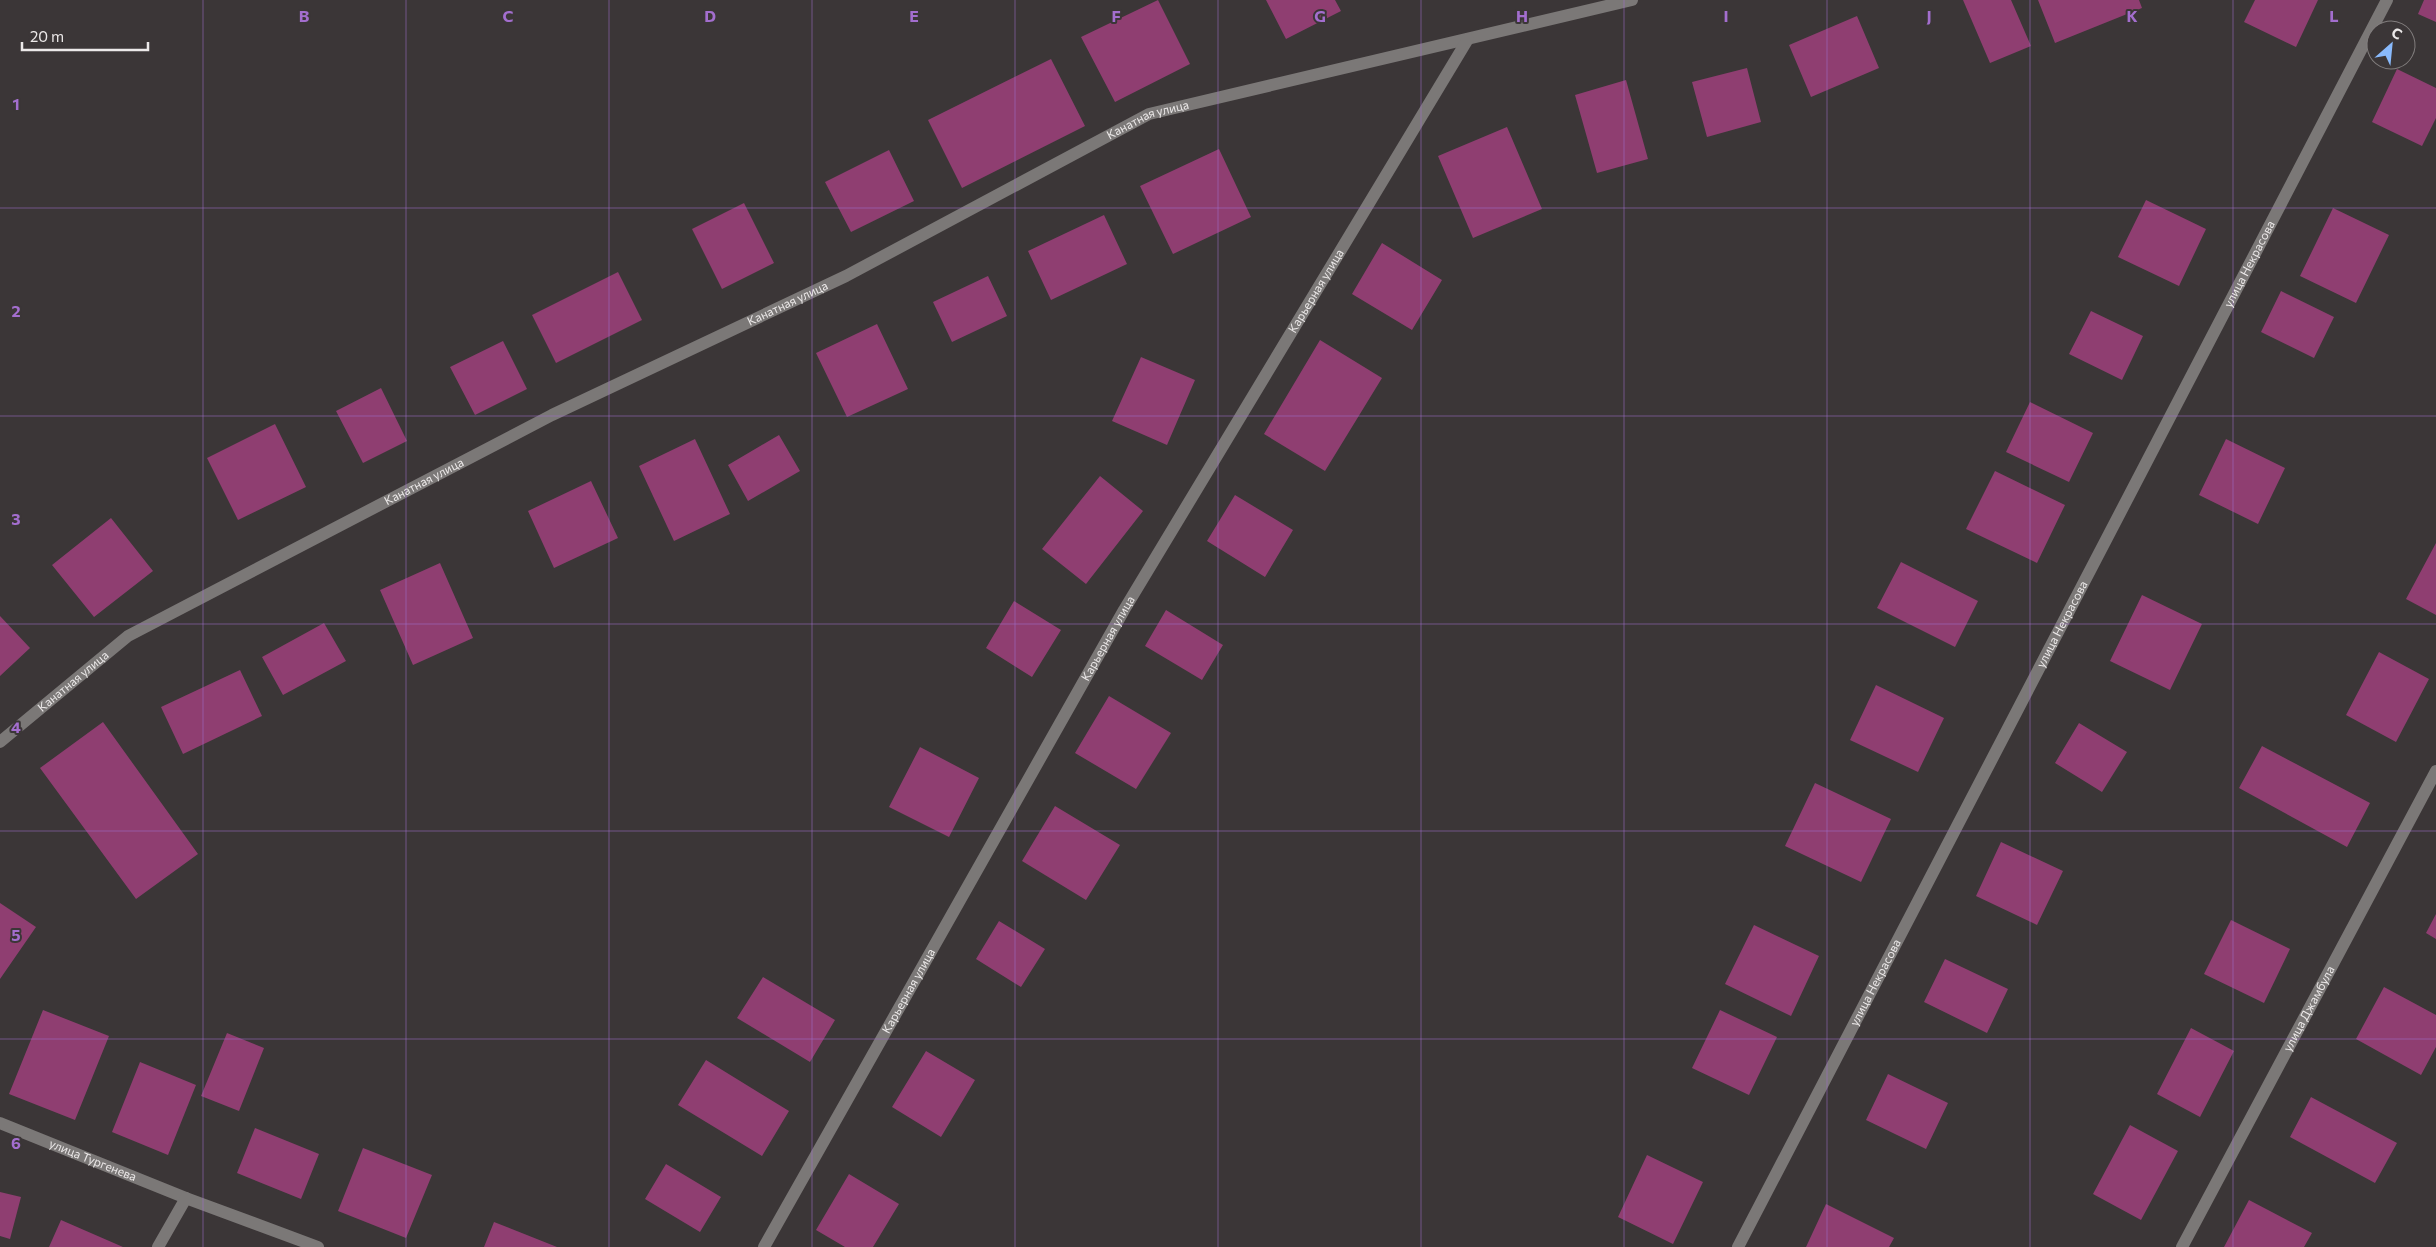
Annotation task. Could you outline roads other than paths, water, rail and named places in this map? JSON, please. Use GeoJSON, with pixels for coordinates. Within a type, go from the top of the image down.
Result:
{"type":"FeatureCollection","features":[{"type":"Feature","properties":{"kind":"street","name":"Канатная улица"},"geometry":{"type":"LineString","coordinates":[[0,742],[128,636],[552,415],[846,276],[1149,114],[1632,0]]}},
{"type":"Feature","properties":{"kind":"street","name":"улица Некрасова"},"geometry":{"type":"LineString","coordinates":[[1738,1247],[2387,0]]}},
{"type":"Feature","properties":{"kind":"street","name":"Карьерная улица"},"geometry":{"type":"LineString","coordinates":[[764,1247],[1124,610],[1468,39]]}},
{"type":"Feature","properties":{"kind":"street","name":"улица Джамбула"},"geometry":{"type":"LineString","coordinates":[[2182,1247],[2436,770]]}},
{"type":"Feature","properties":{"kind":"street","name":"улица Тургенева"},"geometry":{"type":"LineString","coordinates":[[0,1123],[186,1198],[318,1247]]}},
{"type":"Feature","properties":{"kind":"street"},"geometry":{"type":"LineString","coordinates":[[158,1247],[186,1198]]}}]}
